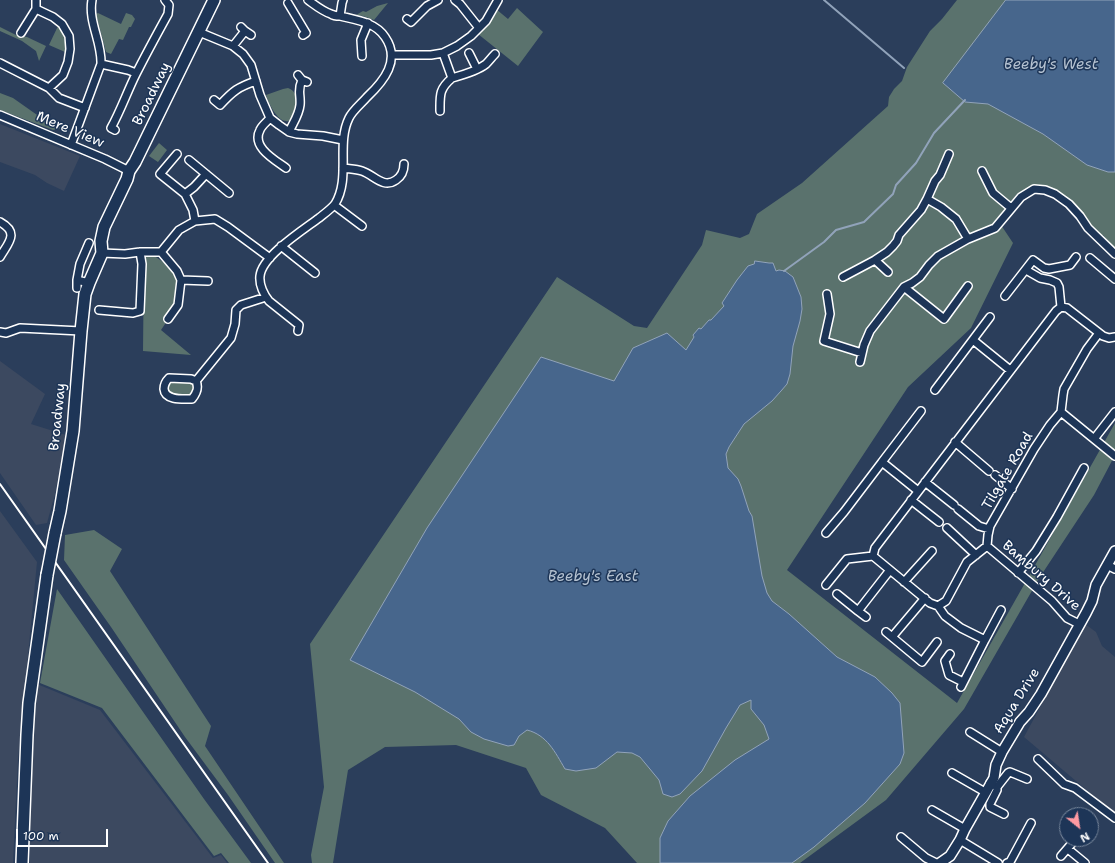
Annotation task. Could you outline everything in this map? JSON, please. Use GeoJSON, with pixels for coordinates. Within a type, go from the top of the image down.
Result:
{"type":"FeatureCollection","features":[{"type":"Feature","properties":{"kind":"main road","name":"Broadway"},"geometry":{"type":"LineString","coordinates":[[22,863],[27,735],[30,703],[47,575],[60,511],[73,431],[84,300],[89,283],[102,253],[101,241],[104,227],[127,179],[129,171],[136,162],[214,0]]}},
{"type":"Feature","properties":{"kind":"street"},"geometry":{"type":"LineString","coordinates":[[21,33],[36,9],[36,0]]}},
{"type":"Feature","properties":{"kind":"street"},"geometry":{"type":"LineString","coordinates":[[71,145],[101,64],[101,52],[90,11],[92,0]]}},
{"type":"Feature","properties":{"kind":"street"},"geometry":{"type":"LineString","coordinates":[[111,128],[119,114],[136,73],[168,14],[169,5],[165,0]]}},
{"type":"Feature","properties":{"kind":"street"},"geometry":{"type":"LineString","coordinates":[[298,331],[299,325],[266,297],[260,284],[261,272],[270,258],[281,246],[334,205],[338,198],[342,182],[343,140],[346,124],[350,116],[385,77],[392,55],[385,36],[379,30],[368,23],[332,15],[308,0]]}},
{"type":"Feature","properties":{"kind":"street"},"geometry":{"type":"LineString","coordinates":[[340,16],[343,0]]}},
{"type":"Feature","properties":{"kind":"street"},"geometry":{"type":"LineString","coordinates":[[411,22],[427,6],[438,0]]}},
{"type":"Feature","properties":{"kind":"street"},"geometry":{"type":"LineString","coordinates":[[455,0],[479,28]]}},
{"type":"Feature","properties":{"kind":"street"},"geometry":{"type":"LineString","coordinates":[[392,55],[431,55],[443,53],[457,46],[471,36],[486,21],[498,0]]}},
{"type":"Feature","properties":{"kind":"street"},"geometry":{"type":"LineString","coordinates":[[288,3],[306,33],[303,35]]}},
{"type":"Feature","properties":{"kind":"street"},"geometry":{"type":"LineString","coordinates":[[36,9],[53,16],[62,24],[69,36],[70,49],[68,62],[63,75],[49,88]]}},
{"type":"Feature","properties":{"kind":"street"},"geometry":{"type":"LineString","coordinates":[[361,53],[361,40],[368,23]]}},
{"type":"Feature","properties":{"kind":"street"},"geometry":{"type":"LineString","coordinates":[[233,46],[245,31]]}},
{"type":"Feature","properties":{"kind":"street"},"geometry":{"type":"LineString","coordinates":[[199,32],[233,46],[243,54],[251,65],[260,95],[270,118],[289,132],[343,140]]}},
{"type":"Feature","properties":{"kind":"street"},"geometry":{"type":"LineString","coordinates":[[443,53],[452,78]]}},
{"type":"Feature","properties":{"kind":"street"},"geometry":{"type":"LineString","coordinates":[[469,53],[477,69]]}},
{"type":"Feature","properties":{"kind":"street"},"geometry":{"type":"LineString","coordinates":[[440,111],[440,96],[445,84],[452,78],[463,75],[486,64],[495,54]]}},
{"type":"Feature","properties":{"kind":"street"},"geometry":{"type":"LineString","coordinates":[[0,63],[49,88],[59,98],[85,108]]}},
{"type":"Feature","properties":{"kind":"street"},"geometry":{"type":"LineString","coordinates":[[101,64],[136,73]]}},
{"type":"Feature","properties":{"kind":"street"},"geometry":{"type":"LineString","coordinates":[[289,132],[298,116],[300,107],[298,88],[302,79]]}},
{"type":"Feature","properties":{"kind":"street"},"geometry":{"type":"LineString","coordinates":[[214,100],[220,105],[234,90],[256,81]]}},
{"type":"Feature","properties":{"kind":"street","name":"Mere View"},"geometry":{"type":"LineString","coordinates":[[0,115],[129,171]]}},
{"type":"Feature","properties":{"kind":"street"},"geometry":{"type":"LineString","coordinates":[[270,118],[262,126],[258,134],[260,146],[264,151],[287,169]]}},
{"type":"Feature","properties":{"kind":"street"},"geometry":{"type":"LineString","coordinates":[[177,154],[160,174],[185,194],[193,210],[195,221]]}},
{"type":"Feature","properties":{"kind":"street"},"geometry":{"type":"LineString","coordinates":[[844,277],[875,260],[893,246],[899,235],[921,210],[935,181],[940,175],[949,154]]}},
{"type":"Feature","properties":{"kind":"street"},"geometry":{"type":"LineString","coordinates":[[188,160],[229,193]]}},
{"type":"Feature","properties":{"kind":"street"},"geometry":{"type":"LineString","coordinates":[[343,168],[364,171],[378,180],[388,183],[394,182],[403,174],[404,164]]}},
{"type":"Feature","properties":{"kind":"street"},"geometry":{"type":"LineString","coordinates":[[982,171],[993,193],[1012,208]]}},
{"type":"Feature","properties":{"kind":"street"},"geometry":{"type":"LineString","coordinates":[[185,194],[206,174]]}},
{"type":"Feature","properties":{"kind":"street"},"geometry":{"type":"LineString","coordinates":[[860,362],[870,331],[904,287],[920,277],[938,256],[968,239],[996,228],[1021,197],[1034,189],[1045,190],[1055,194],[1069,204],[1088,228],[1115,254]]}},
{"type":"Feature","properties":{"kind":"street"},"geometry":{"type":"LineString","coordinates":[[927,199],[941,207],[956,219],[968,239]]}},
{"type":"Feature","properties":{"kind":"street"},"geometry":{"type":"LineString","coordinates":[[334,205],[362,226]]}},
{"type":"Feature","properties":{"kind":"street"},"geometry":{"type":"LineString","coordinates":[[161,252],[178,230],[195,221],[215,219],[228,226],[270,258]]}},
{"type":"Feature","properties":{"kind":"street"},"geometry":{"type":"LineString","coordinates":[[0,222],[6,225],[10,230],[11,239],[0,257]]}},
{"type":"Feature","properties":{"kind":"street"},"geometry":{"type":"LineString","coordinates":[[89,243],[80,264],[77,284],[89,283]]}},
{"type":"Feature","properties":{"kind":"street"},"geometry":{"type":"LineString","coordinates":[[281,246],[315,273]]}},
{"type":"Feature","properties":{"kind":"street"},"geometry":{"type":"LineString","coordinates":[[99,310],[133,313],[140,311],[142,264],[140,252]]}},
{"type":"Feature","properties":{"kind":"street"},"geometry":{"type":"LineString","coordinates":[[102,253],[125,254],[161,252],[177,271],[181,280],[178,305],[168,319]]}},
{"type":"Feature","properties":{"kind":"street"},"geometry":{"type":"LineString","coordinates":[[1005,296],[1033,260],[1044,268],[1049,269],[1070,265],[1076,257]]}},
{"type":"Feature","properties":{"kind":"street"},"geometry":{"type":"LineString","coordinates":[[1090,258],[1115,279]]}},
{"type":"Feature","properties":{"kind":"street"},"geometry":{"type":"LineString","coordinates":[[875,260],[888,272]]}},
{"type":"Feature","properties":{"kind":"street"},"geometry":{"type":"LineString","coordinates":[[1026,270],[1040,278],[1057,283],[1062,306]]}},
{"type":"Feature","properties":{"kind":"street"},"geometry":{"type":"LineString","coordinates":[[181,280],[208,281]]}},
{"type":"Feature","properties":{"kind":"street"},"geometry":{"type":"LineString","coordinates":[[904,287],[944,319],[968,286]]}},
{"type":"Feature","properties":{"kind":"street"},"geometry":{"type":"LineString","coordinates":[[827,294],[830,314],[824,341],[862,353]]}},
{"type":"Feature","properties":{"kind":"street"},"geometry":{"type":"LineString","coordinates":[[196,381],[230,338],[235,324],[236,310],[241,305],[266,297]]}},
{"type":"Feature","properties":{"kind":"street"},"geometry":{"type":"LineString","coordinates":[[1062,306],[1067,308],[1106,338],[1115,337]]}},
{"type":"Feature","properties":{"kind":"street"},"geometry":{"type":"LineString","coordinates":[[873,556],[875,548],[911,500],[1010,370],[1056,311],[1062,306]]}},
{"type":"Feature","properties":{"kind":"street"},"geometry":{"type":"LineString","coordinates":[[935,390],[990,317]]}},
{"type":"Feature","properties":{"kind":"street"},"geometry":{"type":"LineString","coordinates":[[0,332],[6,333],[20,328],[81,331]]}},
{"type":"Feature","properties":{"kind":"street"},"geometry":{"type":"LineString","coordinates":[[1099,333],[1087,349],[1064,389],[1061,412],[1115,456]]}},
{"type":"Feature","properties":{"kind":"street"},"geometry":{"type":"LineString","coordinates":[[973,340],[1010,370]]}},
{"type":"Feature","properties":{"kind":"street"},"geometry":{"type":"LineString","coordinates":[[170,378],[191,379],[196,381],[198,386],[197,393],[192,399],[174,398],[167,396],[165,393],[164,387],[166,381],[170,378]]}},
{"type":"Feature","properties":{"kind":"street"},"geometry":{"type":"LineString","coordinates":[[826,533],[844,512],[921,411]]}},
{"type":"Feature","properties":{"kind":"street","name":"Tilgate Road"},"geometry":{"type":"LineString","coordinates":[[987,546],[989,529],[1041,438],[1061,412]]}},
{"type":"Feature","properties":{"kind":"street"},"geometry":{"type":"LineString","coordinates":[[1094,439],[1115,412]]}},
{"type":"Feature","properties":{"kind":"street"},"geometry":{"type":"LineString","coordinates":[[955,442],[1012,489]]}},
{"type":"Feature","properties":{"kind":"street"},"geometry":{"type":"LineString","coordinates":[[882,462],[918,491]]}},
{"type":"Feature","properties":{"kind":"street"},"geometry":{"type":"LineString","coordinates":[[1018,573],[1036,551],[1084,468]]}},
{"type":"Feature","properties":{"kind":"street"},"geometry":{"type":"LineString","coordinates":[[925,482],[979,526],[989,529]]}},
{"type":"Feature","properties":{"kind":"street"},"geometry":{"type":"LineString","coordinates":[[911,500],[939,522]]}},
{"type":"Feature","properties":{"kind":"street"},"geometry":{"type":"LineString","coordinates":[[947,528],[976,555]]}},
{"type":"Feature","properties":{"kind":"street"},"geometry":{"type":"LineString","coordinates":[[938,606],[946,601],[967,562],[987,546]]}},
{"type":"Feature","properties":{"kind":"street","name":"Bambury Drive"},"geometry":{"type":"LineString","coordinates":[[987,546],[1052,601],[1067,618],[1079,624]]}},
{"type":"Feature","properties":{"kind":"street"},"geometry":{"type":"LineString","coordinates":[[904,582],[932,551]]}},
{"type":"Feature","properties":{"kind":"street","name":"Aqua Drive"},"geometry":{"type":"LineString","coordinates":[[940,863],[950,856],[985,792],[994,785],[996,765],[1002,752],[1020,722],[1029,712],[1040,694],[1089,609],[1096,585],[1111,567],[1115,551]]}},
{"type":"Feature","properties":{"kind":"street"},"geometry":{"type":"LineString","coordinates":[[826,585],[847,559],[873,556],[930,603],[938,606],[950,620],[961,628],[985,640]]}},
{"type":"Feature","properties":{"kind":"street"},"geometry":{"type":"LineString","coordinates":[[858,610],[890,570]]}},
{"type":"Feature","properties":{"kind":"street"},"geometry":{"type":"LineString","coordinates":[[837,594],[866,617]]}},
{"type":"Feature","properties":{"kind":"street"},"geometry":{"type":"LineString","coordinates":[[892,637],[925,598]]}},
{"type":"Feature","properties":{"kind":"street"},"geometry":{"type":"LineString","coordinates":[[950,654],[945,661],[949,675],[962,685],[1001,610]]}},
{"type":"Feature","properties":{"kind":"street"},"geometry":{"type":"LineString","coordinates":[[886,632],[922,662],[937,642]]}},
{"type":"Feature","properties":{"kind":"street"},"geometry":{"type":"LineString","coordinates":[[970,732],[1002,752]]}},
{"type":"Feature","properties":{"kind":"street"},"geometry":{"type":"LineString","coordinates":[[1038,759],[1064,784],[1075,788],[1115,818]]}},
{"type":"Feature","properties":{"kind":"street"},"geometry":{"type":"LineString","coordinates":[[1004,814],[990,807],[997,790],[994,785],[1010,772],[1027,779]]}},
{"type":"Feature","properties":{"kind":"street"},"geometry":{"type":"LineString","coordinates":[[952,773],[985,792]]}},
{"type":"Feature","properties":{"kind":"street"},"geometry":{"type":"LineString","coordinates":[[932,810],[965,829]]}},
{"type":"Feature","properties":{"kind":"street"},"geometry":{"type":"LineString","coordinates":[[1007,863],[1010,862],[1031,823]]}},
{"type":"Feature","properties":{"kind":"street"},"geometry":{"type":"LineString","coordinates":[[902,837],[926,858],[936,863]]}},
{"type":"Feature","properties":{"kind":"street"},"geometry":{"type":"LineString","coordinates":[[960,840],[998,863]]}},
{"type":"Feature","properties":{"kind":"street"},"geometry":{"type":"LineString","coordinates":[[1061,856],[1068,849],[1085,863]]}},
{"type":"Feature","properties":{"kind":"shaded area"},"geometry":{"type":"Polygon","coordinates":[[[0,124],[80,156],[64,191],[47,183],[35,175],[0,162],[0,124]]]}},
{"type":"Feature","properties":{"kind":"shaded area"},"geometry":{"type":"Polygon","coordinates":[[[0,361],[45,394],[31,424],[66,435],[55,494],[47,523],[36,525],[0,473],[0,361]]]}},
{"type":"Feature","properties":{"kind":"shaded area"},"geometry":{"type":"Polygon","coordinates":[[[0,511],[37,562],[18,759],[13,863],[0,863],[0,511]]]}},
{"type":"Feature","properties":{"kind":"shaded area"},"geometry":{"type":"Polygon","coordinates":[[[1085,624],[1096,632],[1102,646],[1115,657],[1115,814],[1024,737],[1085,624]]]}},
{"type":"Feature","properties":{"kind":"shaded area"},"geometry":{"type":"Polygon","coordinates":[[[37,684],[100,710],[213,858],[221,855],[227,863],[30,863],[29,826],[37,684]]]}},
{"type":"Feature","properties":{"kind":"green space"},"geometry":{"type":"Polygon","coordinates":[[[957,0],[1115,0],[1115,250],[1108,245],[1108,241],[1103,235],[1099,236],[1087,224],[1081,213],[1059,192],[1044,186],[1029,188],[1017,194],[997,219],[1013,243],[971,328],[908,387],[787,570],[957,703],[1025,583],[1033,589],[964,709],[886,800],[800,863],[637,863],[605,828],[541,795],[526,768],[456,745],[385,747],[348,770],[333,863],[312,863],[311,855],[324,787],[310,644],[557,277],[634,326],[647,328],[702,245],[706,230],[740,238],[749,234],[757,214],[802,183],[888,106],[889,97],[902,81],[907,67],[930,31],[957,0]]]}},
{"type":"Feature","properties":{"kind":"green space"},"geometry":{"type":"Polygon","coordinates":[[[388,3],[374,20],[356,15],[363,11],[366,12],[377,6],[388,3]]]}},
{"type":"Feature","properties":{"kind":"green space"},"geometry":{"type":"Polygon","coordinates":[[[517,8],[543,32],[518,66],[478,34],[485,27],[496,9],[508,19],[517,8]]]}},
{"type":"Feature","properties":{"kind":"green space"},"geometry":{"type":"Polygon","coordinates":[[[98,13],[121,24],[126,13],[132,15],[135,19],[131,27],[129,27],[123,40],[119,39],[111,54],[106,52],[96,14],[98,13]]]}},
{"type":"Feature","properties":{"kind":"green space"},"geometry":{"type":"Polygon","coordinates":[[[58,26],[64,38],[65,52],[49,45],[58,26]]]}},
{"type":"Feature","properties":{"kind":"green space"},"geometry":{"type":"Polygon","coordinates":[[[0,27],[16,35],[27,37],[46,46],[39,61],[36,51],[22,41],[0,31],[0,27]]]}},
{"type":"Feature","properties":{"kind":"green space"},"geometry":{"type":"Polygon","coordinates":[[[288,88],[295,94],[297,102],[292,119],[287,121],[276,115],[266,95],[288,88]]]}},
{"type":"Feature","properties":{"kind":"green space"},"geometry":{"type":"Polygon","coordinates":[[[0,93],[13,98],[40,117],[62,128],[53,130],[0,110],[0,93]]]}},
{"type":"Feature","properties":{"kind":"green space"},"geometry":{"type":"Polygon","coordinates":[[[159,143],[167,150],[158,162],[149,156],[159,143]]]}},
{"type":"Feature","properties":{"kind":"green space"},"geometry":{"type":"Polygon","coordinates":[[[144,254],[153,255],[163,262],[178,281],[174,307],[164,318],[167,321],[161,330],[191,355],[143,351],[144,254]]]}},
{"type":"Feature","properties":{"kind":"green space"},"geometry":{"type":"Polygon","coordinates":[[[171,382],[192,383],[194,388],[189,395],[170,393],[168,389],[171,382]]]}},
{"type":"Feature","properties":{"kind":"green space"},"geometry":{"type":"Polygon","coordinates":[[[1115,423],[1115,455],[1094,495],[1036,583],[1029,576],[1115,423]]]}},
{"type":"Feature","properties":{"kind":"green space"},"geometry":{"type":"Polygon","coordinates":[[[94,530],[122,549],[110,571],[211,726],[205,746],[284,863],[275,863],[228,795],[185,737],[64,560],[65,535],[94,530]]]}},
{"type":"Feature","properties":{"kind":"green space"},"geometry":{"type":"Polygon","coordinates":[[[57,589],[204,799],[251,863],[229,863],[221,853],[214,856],[102,708],[40,683],[57,589]]]}},
{"type":"Feature","properties":{"kind":"water","name":"Beeby's West"},"geometry":{"type":"Polygon","coordinates":[[[1006,0],[1115,0],[1115,172],[1108,172],[1087,165],[1043,134],[988,104],[965,102],[943,83],[1006,0]]]}},
{"type":"Feature","properties":{"kind":"water","name":"Beeby's East"},"geometry":{"type":"Polygon","coordinates":[[[755,261],[773,263],[776,271],[785,271],[793,277],[801,297],[802,309],[793,346],[790,374],[787,384],[772,401],[744,424],[726,454],[728,468],[738,479],[752,516],[762,576],[767,593],[772,601],[789,614],[837,657],[875,677],[892,693],[900,703],[904,753],[900,764],[865,803],[814,847],[792,863],[660,863],[660,838],[668,821],[690,796],[735,760],[769,739],[764,725],[751,709],[751,700],[740,705],[702,771],[680,794],[672,797],[663,794],[659,780],[640,757],[632,753],[617,752],[596,768],[576,771],[565,769],[550,745],[534,732],[527,730],[519,736],[514,745],[508,746],[484,739],[471,732],[459,719],[415,692],[350,660],[427,528],[541,357],[614,381],[633,348],[667,333],[686,350],[694,337],[693,335],[699,328],[701,329],[709,320],[711,320],[724,306],[722,303],[737,280],[748,266],[754,264],[755,261]]]}},
{"type":"Feature","properties":{"kind":"waterway"},"geometry":{"type":"LineString","coordinates":[[824,0],[904,68]]}},
{"type":"Feature","properties":{"kind":"waterway"},"geometry":{"type":"LineString","coordinates":[[784,271],[824,242],[836,230],[864,222],[893,194],[896,185],[916,163],[934,133],[965,100]]}},
{"type":"Feature","properties":{"kind":"railway"},"geometry":{"type":"LineString","coordinates":[[0,484],[268,863]]}}]}
